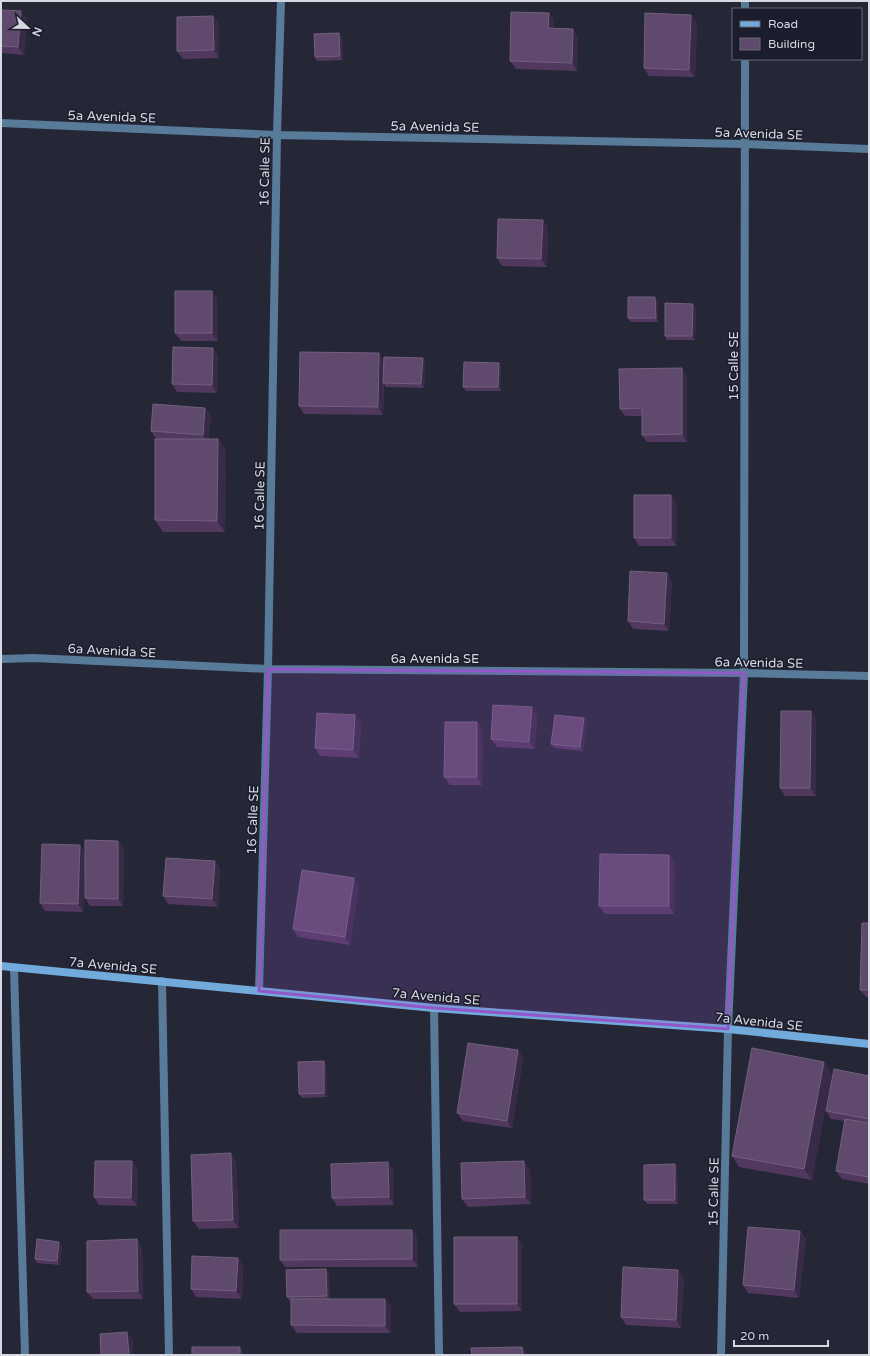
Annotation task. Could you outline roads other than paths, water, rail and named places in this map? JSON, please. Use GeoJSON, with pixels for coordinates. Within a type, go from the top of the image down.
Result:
{"type":"FeatureCollection","features":[{"type":"Feature","properties":{"kind":"street","name":"16 Calle SE"},"geometry":{"type":"LineString","coordinates":[[259,991],[268,669],[277,135],[281,1]]}},
{"type":"Feature","properties":{"kind":"street","name":"15 Calle SE"},"geometry":{"type":"LineString","coordinates":[[721,1355],[728,1029],[744,673],[745,60]]}},
{"type":"Feature","properties":{"kind":"street","name":"5a Avenida SE"},"geometry":{"type":"LineString","coordinates":[[1,123],[277,135],[745,144],[869,149]]}},
{"type":"Feature","properties":{"kind":"street","name":"6a Avenida SE"},"geometry":{"type":"LineString","coordinates":[[1,659],[34,658],[268,669],[744,673],[869,676]]}},
{"type":"Feature","properties":{"kind":"street","name":"7a Avenida SE"},"geometry":{"type":"LineString","coordinates":[[1,966],[434,1008],[728,1029],[869,1044]]}},
{"type":"Feature","properties":{"kind":"street"},"geometry":{"type":"LineString","coordinates":[[14,968],[25,1355]]}},
{"type":"Feature","properties":{"kind":"street"},"geometry":{"type":"LineString","coordinates":[[162,982],[169,1355]]}},
{"type":"Feature","properties":{"kind":"street"},"geometry":{"type":"LineString","coordinates":[[434,1008],[439,1355]]}}]}
